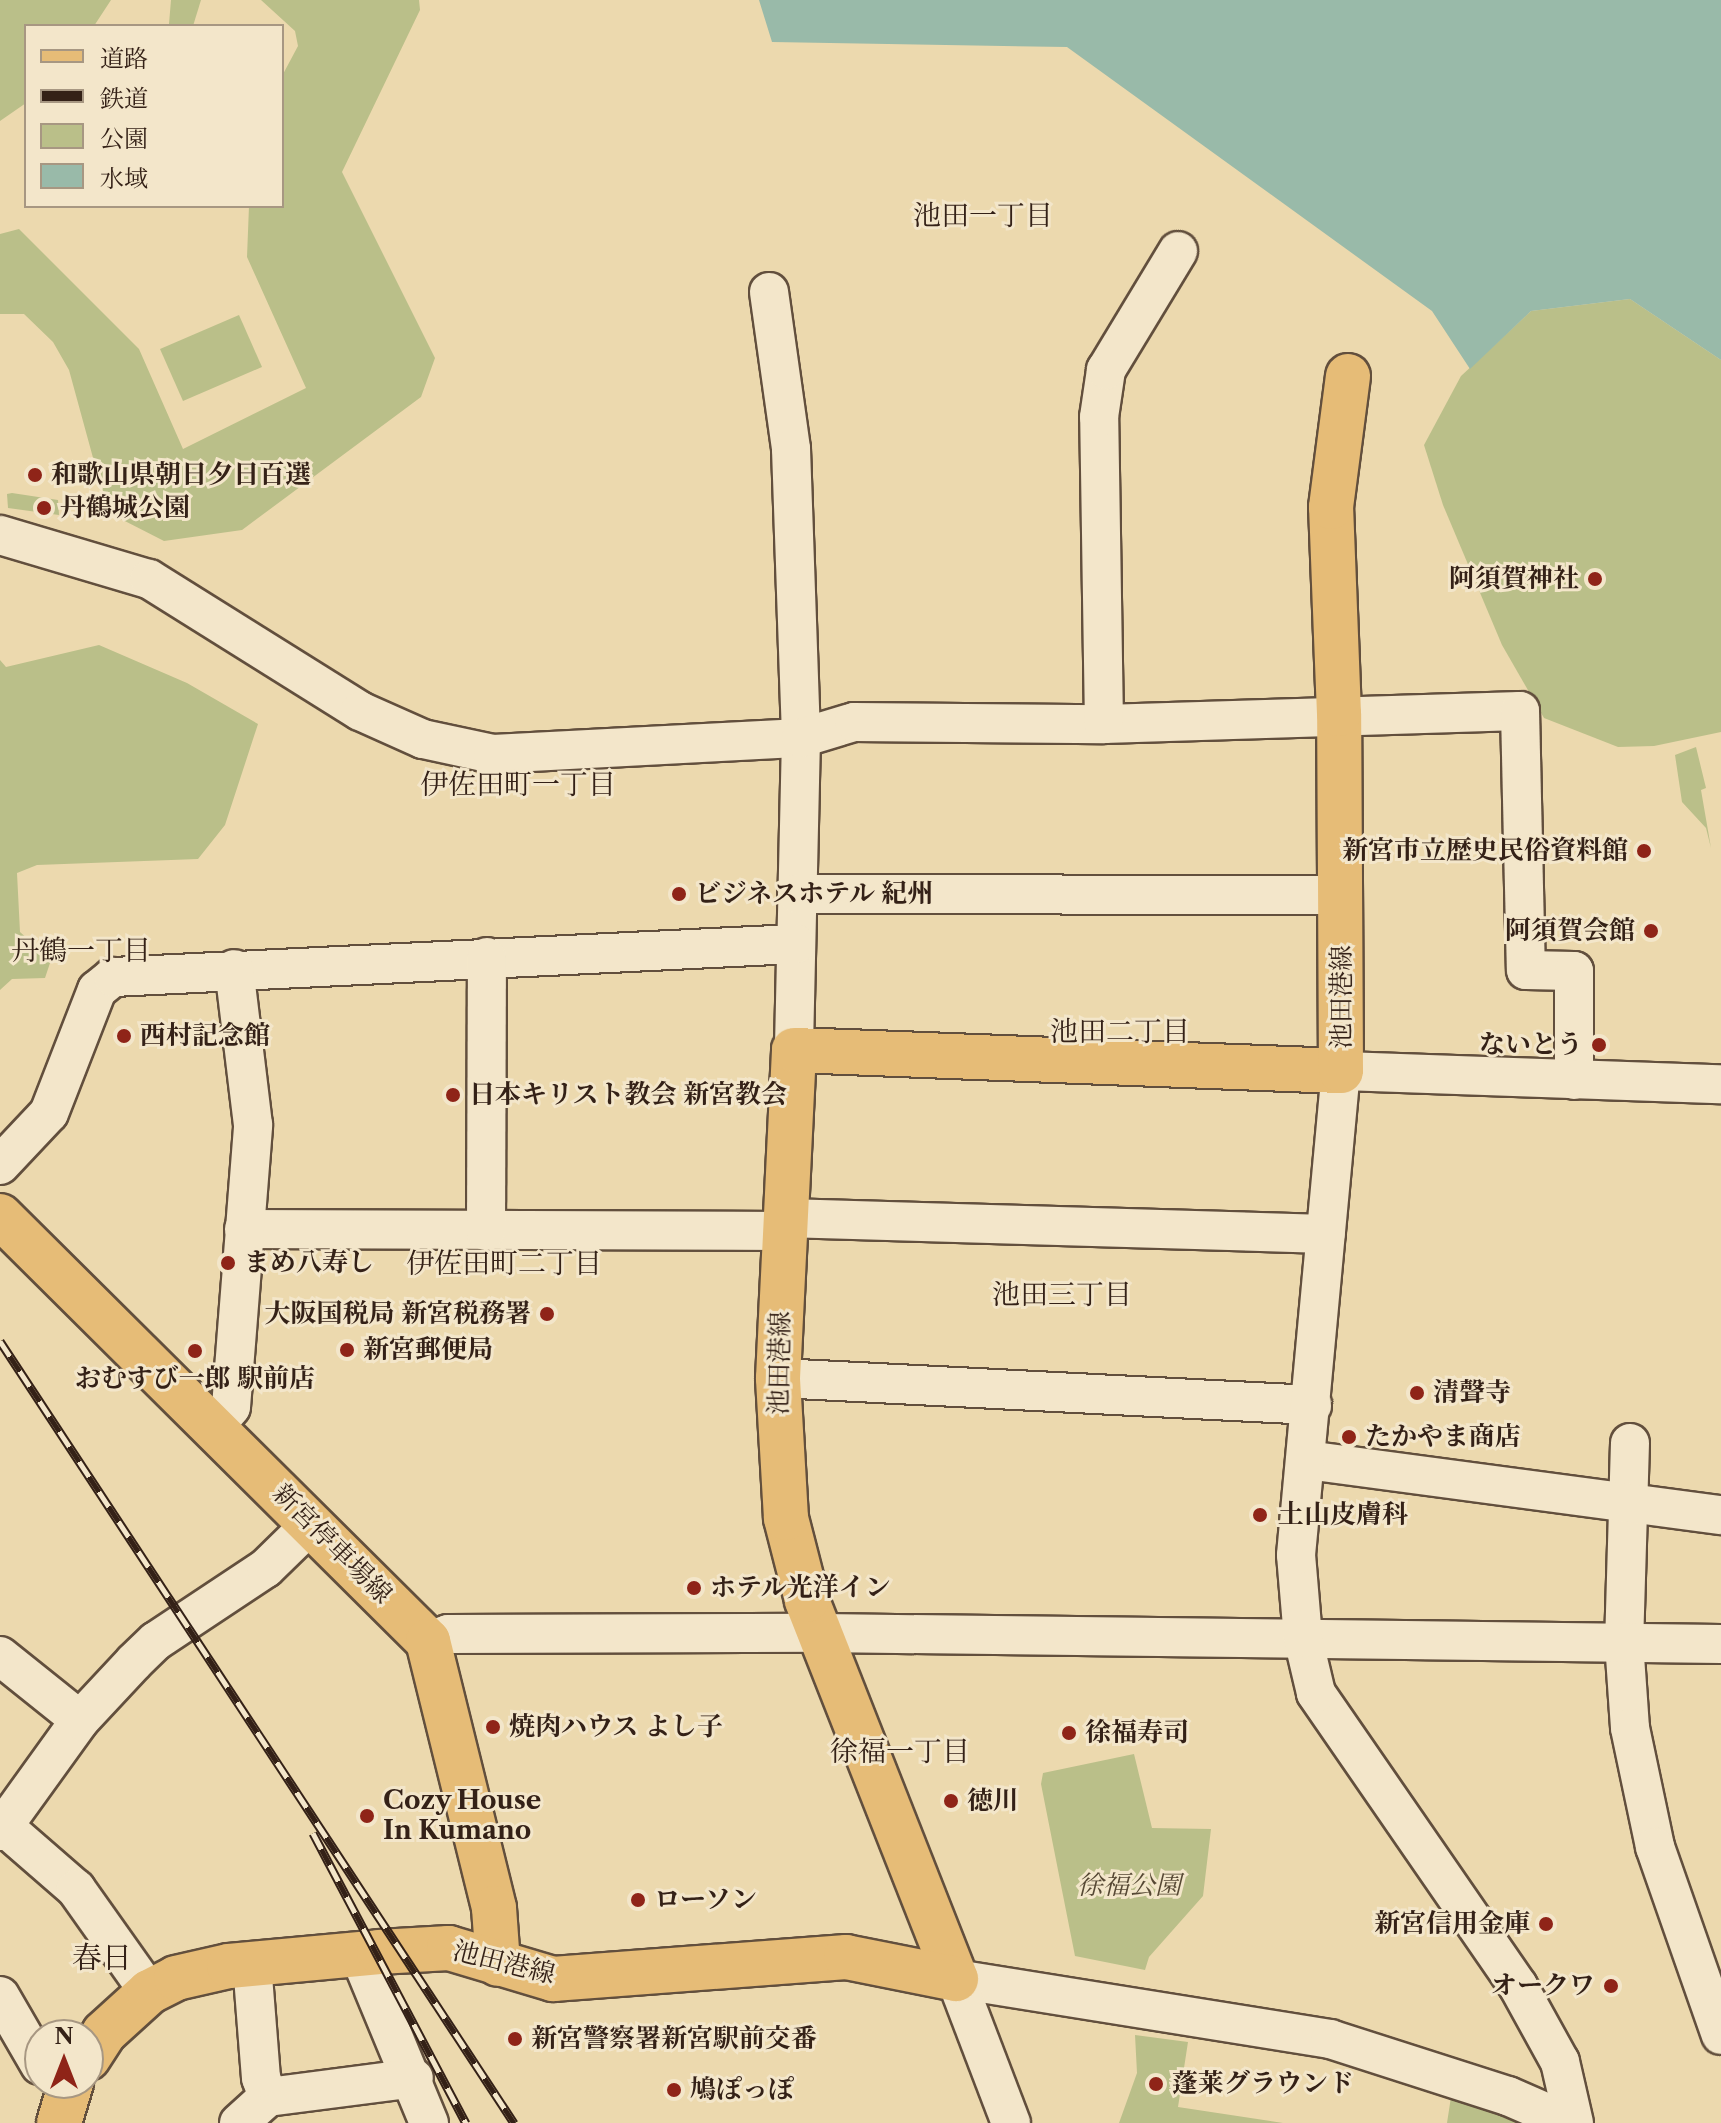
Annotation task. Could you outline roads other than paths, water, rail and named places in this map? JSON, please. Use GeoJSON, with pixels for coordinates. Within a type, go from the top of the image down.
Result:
{"type":"FeatureCollection","features":[{"type":"Feature","properties":{"kind":"main road","name":"池田港線"},"geometry":{"type":"LineString","coordinates":[[956,1979],[796,1565],[786,1518],[778,1378],[794,1050],[1341,1071],[1339,714],[1331,507],[1348,376]]}},
{"type":"Feature","properties":{"kind":"main road","name":"新宮停車場線"},"geometry":{"type":"LineString","coordinates":[[0,1216],[216,1425],[310,1525],[428,1641]]}},
{"type":"Feature","properties":{"kind":"main road"},"geometry":{"type":"LineString","coordinates":[[428,1641],[494,1908],[498,1964]]}},
{"type":"Feature","properties":{"kind":"main road","name":"池田港線"},"geometry":{"type":"LineString","coordinates":[[104,2033],[149,1992],[190,1973],[252,1964],[449,1948],[553,1979],[846,1957],[956,1979]]}},
{"type":"Feature","properties":{"kind":"main road"},"geometry":{"type":"LineString","coordinates":[[59,2123],[66,2099]]}},
{"type":"Feature","properties":{"kind":"street"},"geometry":{"type":"LineString","coordinates":[[1104,724],[1099,417],[1106,370],[1178,251]]}},
{"type":"Feature","properties":{"kind":"street"},"geometry":{"type":"LineString","coordinates":[[769,292],[791,449],[801,738],[794,1050]]}},
{"type":"Feature","properties":{"kind":"street"},"geometry":{"type":"LineString","coordinates":[[1,535],[149,579],[360,711],[423,739],[493,754],[801,738],[854,722],[1104,724],[1339,714],[1520,711],[1526,970],[1574,971],[1574,1080]]}},
{"type":"Feature","properties":{"kind":"street"},"geometry":{"type":"LineString","coordinates":[[797,894],[1342,895]]}},
{"type":"Feature","properties":{"kind":"street"},"geometry":{"type":"LineString","coordinates":[[0,1165],[49,1113],[97,990],[113,977],[796,944]]}},
{"type":"Feature","properties":{"kind":"street"},"geometry":{"type":"LineString","coordinates":[[486,1231],[487,957]]}},
{"type":"Feature","properties":{"kind":"street"},"geometry":{"type":"LineString","coordinates":[[216,1425],[231,1407],[253,1125],[234,969]]}},
{"type":"Feature","properties":{"kind":"street"},"geometry":{"type":"LineString","coordinates":[[1572,2123],[1560,2062],[1518,1986],[1316,1693],[1303,1638],[1295,1579],[1341,1071],[1721,1084]]}},
{"type":"Feature","properties":{"kind":"street"},"geometry":{"type":"LineString","coordinates":[[244,1229],[486,1231],[785,1224],[1326,1234]]}},
{"type":"Feature","properties":{"kind":"street"},"geometry":{"type":"LineString","coordinates":[[778,1378],[1312,1405]]}},
{"type":"Feature","properties":{"kind":"street"},"geometry":{"type":"LineString","coordinates":[[1630,1443],[1624,1642],[1630,1728],[1655,1847],[1721,2035]]}},
{"type":"Feature","properties":{"kind":"street"},"geometry":{"type":"LineString","coordinates":[[1307,1460],[1721,1515]]}},
{"type":"Feature","properties":{"kind":"street"},"geometry":{"type":"LineString","coordinates":[[149,1992],[76,1889],[1,1827],[80,1720],[156,1641],[266,1568],[310,1525]]}},
{"type":"Feature","properties":{"kind":"street"},"geometry":{"type":"LineString","coordinates":[[428,1641],[448,1634],[822,1633],[1721,1644]]}},
{"type":"Feature","properties":{"kind":"street"},"geometry":{"type":"LineString","coordinates":[[0,1656],[80,1720]]}},
{"type":"Feature","properties":{"kind":"street"},"geometry":{"type":"LineString","coordinates":[[359,1954],[414,2078],[429,2123]]}},
{"type":"Feature","properties":{"kind":"street"},"geometry":{"type":"LineString","coordinates":[[252,1964],[261,2078],[268,2097]]}},
{"type":"Feature","properties":{"kind":"street"},"geometry":{"type":"LineString","coordinates":[[956,1979],[1330,2039],[1478,2086],[1572,2123]]}},
{"type":"Feature","properties":{"kind":"street"},"geometry":{"type":"LineString","coordinates":[[956,1979],[1011,2123]]}},
{"type":"Feature","properties":{"kind":"street"},"geometry":{"type":"LineString","coordinates":[[0,1996],[24,2037]]}},
{"type":"Feature","properties":{"kind":"street"},"geometry":{"type":"LineString","coordinates":[[239,2123],[268,2097],[414,2078]]}},
{"type":"Feature","properties":{"kind":"water"},"geometry":{"type":"Polygon","coordinates":[[[759,0],[1721,0],[1721,360],[1630,299],[1531,311],[1470,369],[1432,311],[1067,47],[772,42],[759,0]]]}},
{"type":"Feature","properties":{"kind":"railway"},"geometry":{"type":"LineString","coordinates":[[0,1341],[514,2123]]}},
{"type":"Feature","properties":{"kind":"railway"},"geometry":{"type":"LineString","coordinates":[[313,1833],[466,2123]]}},
{"type":"Feature","properties":{"kind":"place","name":"和歌山県朝日夕日百選"},"geometry":{"type":"Point","coordinates":[35,475]}},
{"type":"Feature","properties":{"kind":"place","name":"丹鶴城公園"},"geometry":{"type":"Point","coordinates":[44,508]}},
{"type":"Feature","properties":{"kind":"place","name":"阿須賀神社"},"geometry":{"type":"Point","coordinates":[1595,579]}},
{"type":"Feature","properties":{"kind":"place","name":"新宮市立歴史民俗資料館"},"geometry":{"type":"Point","coordinates":[1644,851]}},
{"type":"Feature","properties":{"kind":"place","name":"ビジネスホテル 紀州"},"geometry":{"type":"Point","coordinates":[679,894]}},
{"type":"Feature","properties":{"kind":"place","name":"阿須賀会館"},"geometry":{"type":"Point","coordinates":[1651,931]}},
{"type":"Feature","properties":{"kind":"place","name":"西村記念館"},"geometry":{"type":"Point","coordinates":[124,1036]}},
{"type":"Feature","properties":{"kind":"place","name":"ないとう"},"geometry":{"type":"Point","coordinates":[1599,1045]}},
{"type":"Feature","properties":{"kind":"place","name":"日本キリスト教会 新宮教会"},"geometry":{"type":"Point","coordinates":[453,1095]}},
{"type":"Feature","properties":{"kind":"place","name":"まめ八寿し"},"geometry":{"type":"Point","coordinates":[228,1263]}},
{"type":"Feature","properties":{"kind":"place","name":"大阪国税局 新宮税務署"},"geometry":{"type":"Point","coordinates":[547,1314]}},
{"type":"Feature","properties":{"kind":"place","name":"新宮郵便局"},"geometry":{"type":"Point","coordinates":[347,1350]}},
{"type":"Feature","properties":{"kind":"place","name":"おむすび一郎 駅前店"},"geometry":{"type":"Point","coordinates":[195,1351]}},
{"type":"Feature","properties":{"kind":"place","name":"清聲寺"},"geometry":{"type":"Point","coordinates":[1417,1393]}},
{"type":"Feature","properties":{"kind":"place","name":"たかやま商店"},"geometry":{"type":"Point","coordinates":[1349,1437]}},
{"type":"Feature","properties":{"kind":"place","name":"土山皮膚科"},"geometry":{"type":"Point","coordinates":[1260,1515]}},
{"type":"Feature","properties":{"kind":"place","name":"ホテル光洋イン"},"geometry":{"type":"Point","coordinates":[694,1588]}},
{"type":"Feature","properties":{"kind":"place","name":"焼肉ハウス よし子"},"geometry":{"type":"Point","coordinates":[493,1727]}},
{"type":"Feature","properties":{"kind":"place","name":"徐福寿司"},"geometry":{"type":"Point","coordinates":[1069,1733]}},
{"type":"Feature","properties":{"kind":"place","name":"徳川"},"geometry":{"type":"Point","coordinates":[951,1801]}},
{"type":"Feature","properties":{"kind":"place","name":"Cozy House In Kumano"},"geometry":{"type":"Point","coordinates":[367,1816]}},
{"type":"Feature","properties":{"kind":"place","name":"ローソン"},"geometry":{"type":"Point","coordinates":[638,1900]}},
{"type":"Feature","properties":{"kind":"place","name":"新宮信用金庫"},"geometry":{"type":"Point","coordinates":[1546,1924]}},
{"type":"Feature","properties":{"kind":"place","name":"オークワ"},"geometry":{"type":"Point","coordinates":[1611,1986]}},
{"type":"Feature","properties":{"kind":"place","name":"新宮警察署新宮駅前交番"},"geometry":{"type":"Point","coordinates":[515,2039]}},
{"type":"Feature","properties":{"kind":"place","name":"蓬莱グラウンド"},"geometry":{"type":"Point","coordinates":[1156,2084]}},
{"type":"Feature","properties":{"kind":"place","name":"鳩ぽっぽ"},"geometry":{"type":"Point","coordinates":[674,2090]}},
{"type":"Feature","properties":{"kind":"district","name":"池田一丁目"},"geometry":{"type":"Point","coordinates":[983,215]}},
{"type":"Feature","properties":{"kind":"district","name":"伊佐田町一丁目"},"geometry":{"type":"Point","coordinates":[518,784]}},
{"type":"Feature","properties":{"kind":"district","name":"丹鶴一丁目"},"geometry":{"type":"Point","coordinates":[81,950]}},
{"type":"Feature","properties":{"kind":"district","name":"池田二丁目"},"geometry":{"type":"Point","coordinates":[1120,1031]}},
{"type":"Feature","properties":{"kind":"district","name":"伊佐田町二丁目"},"geometry":{"type":"Point","coordinates":[504,1263]}},
{"type":"Feature","properties":{"kind":"district","name":"池田三丁目"},"geometry":{"type":"Point","coordinates":[1062,1294]}},
{"type":"Feature","properties":{"kind":"district","name":"徐福一丁目"},"geometry":{"type":"Point","coordinates":[900,1751]}},
{"type":"Feature","properties":{"kind":"district","name":"春日"},"geometry":{"type":"Point","coordinates":[102,1958]}},
{"type":"Feature","properties":{"kind":"park label","name":"徐福公園"},"geometry":{"type":"Point","coordinates":[1129,1886]}}]}
